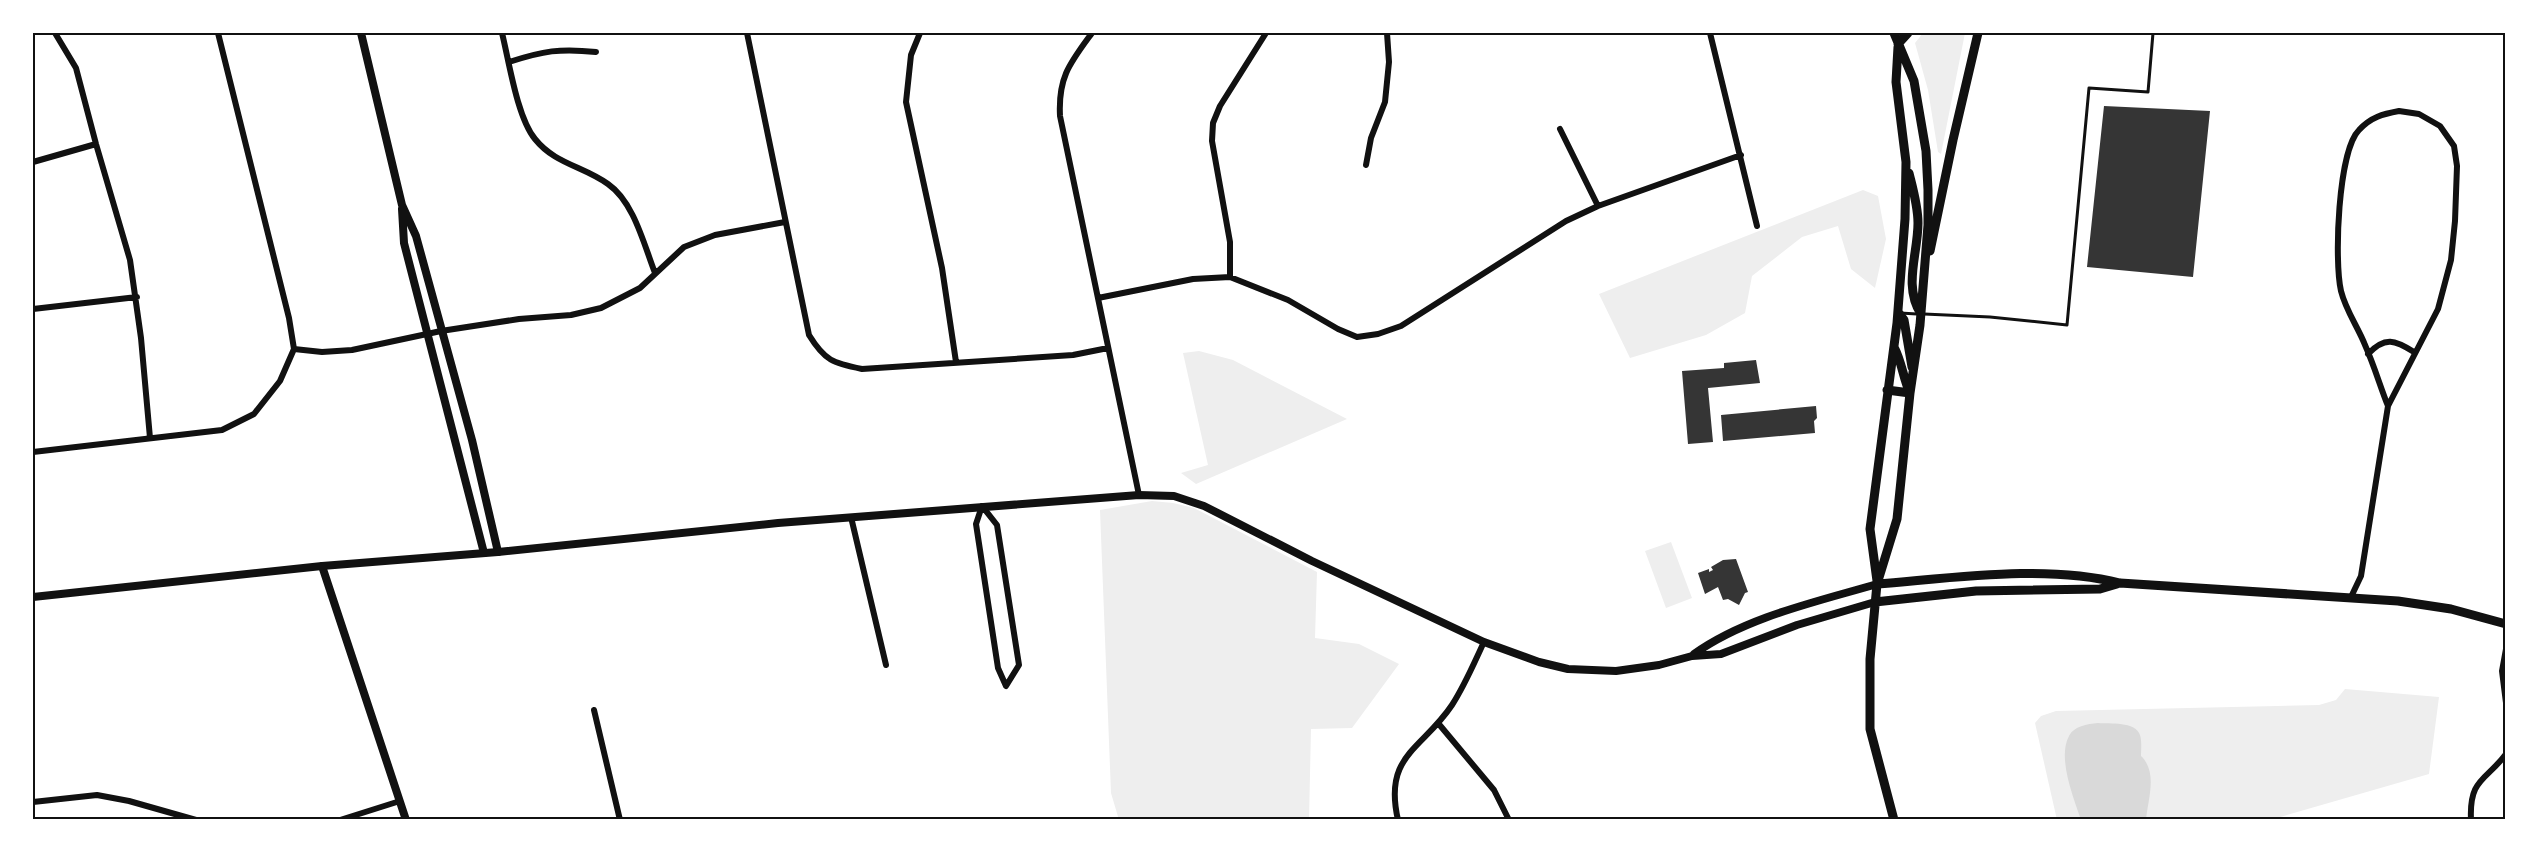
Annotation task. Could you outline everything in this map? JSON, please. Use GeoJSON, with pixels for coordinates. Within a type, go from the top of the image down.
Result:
{"type":"FeatureCollection","features":[{"type":"Feature","properties":{"kind":"main road"},"geometry":{"type":"LineString","coordinates":[[1894,33],[1914,81],[1926,151],[1928,225],[1921,314],[1895,530],[1877,584],[1870,659],[1869,717],[1877,759],[1894,820]]}},
{"type":"Feature","properties":{"kind":"main road"},"geometry":{"type":"LineString","coordinates":[[1908,33],[1898,44],[1896,82],[1906,162],[1915,196],[1918,223],[1912,296],[1921,314]]}},
{"type":"Feature","properties":{"kind":"main road"},"geometry":{"type":"LineString","coordinates":[[1924,273],[1936,229],[1953,140],[1978,33]]}},
{"type":"Feature","properties":{"kind":"main road"},"geometry":{"type":"LineString","coordinates":[[1877,584],[1870,529],[1898,312],[1905,219],[1906,162]]}},
{"type":"Feature","properties":{"kind":"main road"},"geometry":{"type":"LineString","coordinates":[[1898,312],[1904,320],[1913,372]]}},
{"type":"Feature","properties":{"kind":"main road"},"geometry":{"type":"LineString","coordinates":[[1894,347],[1903,366],[1905,384],[1910,393]]}},
{"type":"Feature","properties":{"kind":"main road"},"geometry":{"type":"LineString","coordinates":[[1887,390],[1910,393]]}},
{"type":"Feature","properties":{"kind":"main road"},"geometry":{"type":"LineString","coordinates":[[33,597],[322,566],[498,552],[851,517],[1138,495],[1174,496],[1204,506],[1312,561],[1484,642],[1539,662],[1587,670],[1616,671],[1659,665],[1692,656],[1721,654],[1797,625],[1875,602],[1976,591],[2100,589],[2120,583]]}},
{"type":"Feature","properties":{"kind":"main road"},"geometry":{"type":"LineString","coordinates":[[1692,656],[1715,639],[1765,619],[1877,584],[2008,575],[2084,576],[2120,583],[2413,602],[2451,609],[2506,624]]}},
{"type":"Feature","properties":{"kind":"street"},"geometry":{"type":"LineString","coordinates":[[55,33],[76,68],[130,260],[137,297],[150,438]]}},
{"type":"Feature","properties":{"kind":"street"},"geometry":{"type":"LineString","coordinates":[[33,452],[222,430],[254,414],[280,381],[294,349],[289,318],[218,33]]}},
{"type":"Feature","properties":{"kind":"street"},"geometry":{"type":"LineString","coordinates":[[361,33],[402,204],[416,236],[472,440],[498,552]]}},
{"type":"Feature","properties":{"kind":"street"},"geometry":{"type":"LineString","coordinates":[[502,33],[523,115],[533,137],[553,157],[610,185],[628,206],[655,273]]}},
{"type":"Feature","properties":{"kind":"street"},"geometry":{"type":"LineString","coordinates":[[747,33],[809,335],[821,354],[836,364],[862,369],[1073,355],[1108,348]]}},
{"type":"Feature","properties":{"kind":"street"},"geometry":{"type":"LineString","coordinates":[[920,33],[911,55],[906,102],[942,268],[956,362]]}},
{"type":"Feature","properties":{"kind":"street"},"geometry":{"type":"LineString","coordinates":[[1092,33],[1062,79],[1059,97],[1060,116],[1138,495]]}},
{"type":"Feature","properties":{"kind":"street"},"geometry":{"type":"LineString","coordinates":[[1230,277],[1230,242],[1212,141],[1213,123],[1220,106],[1266,33]]}},
{"type":"Feature","properties":{"kind":"street"},"geometry":{"type":"LineString","coordinates":[[1366,165],[1371,138],[1385,102],[1389,62],[1387,33]]}},
{"type":"Feature","properties":{"kind":"street"},"geometry":{"type":"LineString","coordinates":[[1710,33],[1757,226]]}},
{"type":"Feature","properties":{"kind":"street"},"geometry":{"type":"LineString","coordinates":[[509,62],[541,51],[567,49],[596,52]]}},
{"type":"Feature","properties":{"kind":"street"},"geometry":{"type":"LineString","coordinates":[[2351,597],[2361,576],[2388,406],[2438,309],[2448,278],[2453,244],[2457,166],[2454,146],[2440,126],[2419,114],[2399,111],[2376,116],[2357,131],[2346,151],[2337,245],[2337,270],[2341,293],[2388,406]]}},
{"type":"Feature","properties":{"kind":"street"},"geometry":{"type":"LineString","coordinates":[[1560,129],[1598,206]]}},
{"type":"Feature","properties":{"kind":"street"},"geometry":{"type":"LineString","coordinates":[[33,162],[96,144]]}},
{"type":"Feature","properties":{"kind":"street"},"geometry":{"type":"LineString","coordinates":[[1098,298],[1193,279],[1230,277],[1288,300],[1338,329],[1357,337],[1378,334],[1401,326],[1566,221],[1598,206],[1741,155]]}},
{"type":"Feature","properties":{"kind":"street"},"geometry":{"type":"LineString","coordinates":[[402,204],[404,243],[484,553]]}},
{"type":"Feature","properties":{"kind":"street"},"geometry":{"type":"LineString","coordinates":[[294,349],[322,352],[352,350],[441,331],[519,319],[571,315],[601,308],[640,288],[684,247],[715,235],[785,222]]}},
{"type":"Feature","properties":{"kind":"street"},"geometry":{"type":"LineString","coordinates":[[33,309],[137,297]]}},
{"type":"Feature","properties":{"kind":"street"},"geometry":{"type":"LineString","coordinates":[[2368,354],[2378,344],[2389,341],[2414,352]]}},
{"type":"Feature","properties":{"kind":"street"},"geometry":{"type":"LineString","coordinates":[[982,506],[997,525],[1019,665],[1006,686],[998,668],[976,524],[982,506]]}},
{"type":"Feature","properties":{"kind":"street"},"geometry":{"type":"LineString","coordinates":[[851,517],[886,665]]}},
{"type":"Feature","properties":{"kind":"street"},"geometry":{"type":"LineString","coordinates":[[322,566],[406,820]]}},
{"type":"Feature","properties":{"kind":"street"},"geometry":{"type":"LineString","coordinates":[[1398,820],[1393,795],[1396,776],[1412,748],[1438,723],[1453,703],[1484,642]]}},
{"type":"Feature","properties":{"kind":"street"},"geometry":{"type":"LineString","coordinates":[[2506,649],[2502,671],[2506,703]]}},
{"type":"Feature","properties":{"kind":"street"},"geometry":{"type":"LineString","coordinates":[[594,710],[620,820]]}},
{"type":"Feature","properties":{"kind":"street"},"geometry":{"type":"LineString","coordinates":[[1438,723],[1494,790],[1509,820]]}},
{"type":"Feature","properties":{"kind":"street"},"geometry":{"type":"LineString","coordinates":[[2471,820],[2470,807],[2474,792],[2482,777],[2506,754]]}},
{"type":"Feature","properties":{"kind":"street"},"geometry":{"type":"LineString","coordinates":[[33,802],[97,795],[129,801],[196,820]]}},
{"type":"Feature","properties":{"kind":"street"},"geometry":{"type":"LineString","coordinates":[[340,820],[400,801]]}},
{"type":"Feature","properties":{"kind":"street"},"geometry":{"type":"LineString","coordinates":[[948,820],[965,820]]}},
{"type":"Feature","properties":{"kind":"lane"},"geometry":{"type":"LineString","coordinates":[[1898,312],[2067,324],[2089,88],[2148,92],[2153,33]]}},
{"type":"Feature","properties":{"kind":"shaded area"},"geometry":{"type":"Polygon","coordinates":[[[1923,33],[1965,33],[1941,154],[1938,152],[1928,90],[1915,43],[1923,33]]]}},
{"type":"Feature","properties":{"kind":"shaded area"},"geometry":{"type":"Polygon","coordinates":[[[1863,190],[1878,196],[1886,239],[1875,288],[1851,269],[1838,226],[1802,237],[1752,276],[1745,313],[1706,335],[1630,358],[1599,294],[1863,190]]]}},
{"type":"Feature","properties":{"kind":"shaded area"},"geometry":{"type":"Polygon","coordinates":[[[1199,351],[1233,360],[1347,419],[1196,484],[1181,473],[1208,465],[1183,353],[1199,351]]]}},
{"type":"Feature","properties":{"kind":"shaded area"},"geometry":{"type":"Polygon","coordinates":[[[1152,501],[1194,508],[1317,572],[1315,638],[1359,644],[1399,664],[1352,728],[1311,729],[1309,820],[1119,820],[1111,793],[1100,510],[1152,501]]]}},
{"type":"Feature","properties":{"kind":"shaded area"},"geometry":{"type":"Polygon","coordinates":[[[1671,542],[1692,598],[1666,608],[1645,551],[1671,542]]]}},
{"type":"Feature","properties":{"kind":"shaded area"},"geometry":{"type":"Polygon","coordinates":[[[2345,689],[2439,697],[2429,774],[2270,820],[2057,820],[2035,723],[2041,716],[2056,711],[2319,705],[2336,700],[2345,689]]]}},
{"type":"Feature","properties":{"kind":"shaded area"},"geometry":{"type":"Polygon","coordinates":[[[2098,723],[2128,725],[2140,735],[2141,756],[2146,762],[2151,778],[2146,820],[2081,820],[2068,778],[2066,745],[2074,730],[2098,723]]]}},
{"type":"Feature","properties":{"kind":"building"},"geometry":{"type":"Polygon","coordinates":[[[2104,106],[2210,111],[2193,277],[2087,267],[2104,106]]]}},
{"type":"Feature","properties":{"kind":"building"},"geometry":{"type":"Polygon","coordinates":[[[1756,360],[1760,383],[1708,388],[1713,442],[1688,444],[1682,371],[1724,368],[1724,363],[1756,360]]]}},
{"type":"Feature","properties":{"kind":"building"},"geometry":{"type":"Polygon","coordinates":[[[1816,406],[1815,433],[1723,441],[1721,415],[1816,406]]]}},
{"type":"Feature","properties":{"kind":"building"},"geometry":{"type":"Polygon","coordinates":[[[1736,559],[1748,592],[1745,593],[1739,605],[1728,599],[1723,600],[1718,587],[1705,594],[1698,573],[1713,570],[1711,567],[1723,560],[1736,559]]]}}]}
